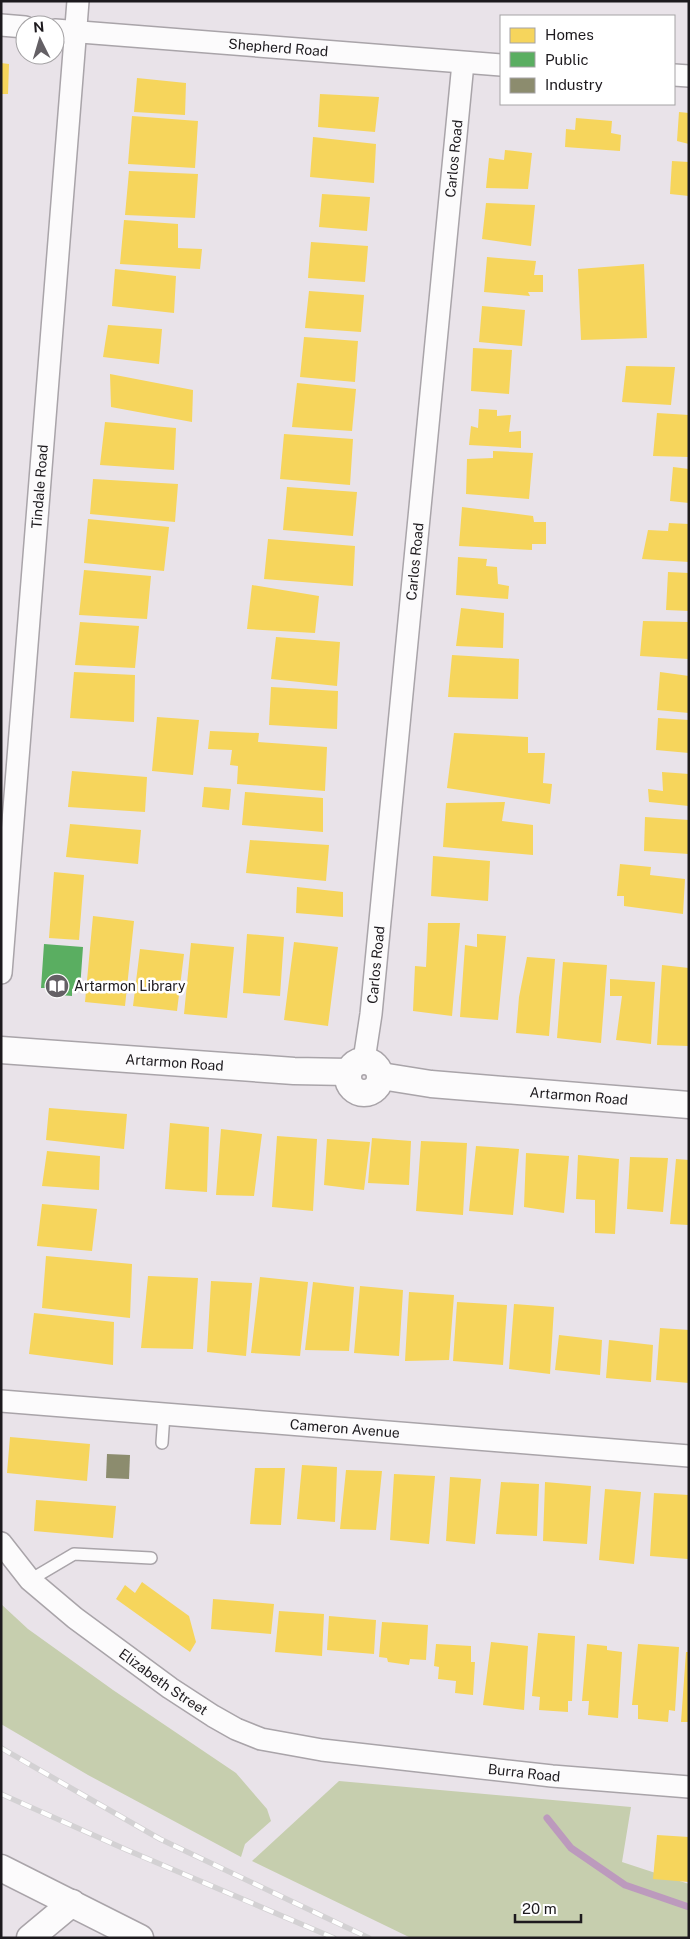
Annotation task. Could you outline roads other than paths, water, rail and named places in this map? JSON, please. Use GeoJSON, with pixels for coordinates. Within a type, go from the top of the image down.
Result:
{"type":"FeatureCollection","features":[{"type":"Feature","properties":{"kind":"street","name":"Tindale Road"},"geometry":{"type":"LineString","coordinates":[[65,31],[78,1]]}},
{"type":"Feature","properties":{"kind":"street"},"geometry":{"type":"LineString","coordinates":[[1,25],[15,26]]}},
{"type":"Feature","properties":{"kind":"street","name":"Shepherd Road"},"geometry":{"type":"LineString","coordinates":[[65,31],[500,65]]}},
{"type":"Feature","properties":{"kind":"street","name":"Carlos Road"},"geometry":{"type":"LineString","coordinates":[[364,1070],[464,63]]}},
{"type":"Feature","properties":{"kind":"street","name":"Tindale Road"},"geometry":{"type":"LineString","coordinates":[[1,973],[63,65]]}},
{"type":"Feature","properties":{"kind":"street"},"geometry":{"type":"LineString","coordinates":[[675,75],[689,76]]}},
{"type":"Feature","properties":{"kind":"street","name":"Artarmon Road"},"geometry":{"type":"LineString","coordinates":[[1,1050],[294,1071],[364,1070],[431,1084],[689,1105]]}},
{"type":"Feature","properties":{"kind":"street","name":"Cameron Avenue"},"geometry":{"type":"LineString","coordinates":[[1,1401],[689,1456]]}},
{"type":"Feature","properties":{"kind":"street","name":"Elizabeth Street"},"geometry":{"type":"LineString","coordinates":[[1,1543],[30,1580],[75,1618],[170,1688],[236,1729],[261,1739],[292,1746],[360,1754]]}},
{"type":"Feature","properties":{"kind":"street","name":"Burra Road"},"geometry":{"type":"LineString","coordinates":[[360,1754],[552,1776],[689,1787]]}},
{"type":"Feature","properties":{"kind":"street"},"geometry":{"type":"LineString","coordinates":[[1,1868],[140,1938]]}},
{"type":"Feature","properties":{"kind":"street"},"geometry":{"type":"LineString","coordinates":[[30,1938],[72,1903]]}},
{"type":"Feature","properties":{"kind":"lane"},"geometry":{"type":"LineString","coordinates":[[162,1443],[164,1414]]}},
{"type":"Feature","properties":{"kind":"lane"},"geometry":{"type":"LineString","coordinates":[[30,1580],[74,1554],[151,1558]]}},
{"type":"Feature","properties":{"kind":"waterway"},"geometry":{"type":"LineString","coordinates":[[547,1818],[571,1848],[625,1885],[689,1907]]}},
{"type":"Feature","properties":{"kind":"railway"},"geometry":{"type":"LineString","coordinates":[[1,1748],[160,1839],[369,1938]]}},
{"type":"Feature","properties":{"kind":"railway"},"geometry":{"type":"LineString","coordinates":[[1,1794],[334,1938]]}},
{"type":"Feature","properties":{"kind":"place","name":"Artarmon Library"},"geometry":{"type":"Point","coordinates":[57,986]}}]}
